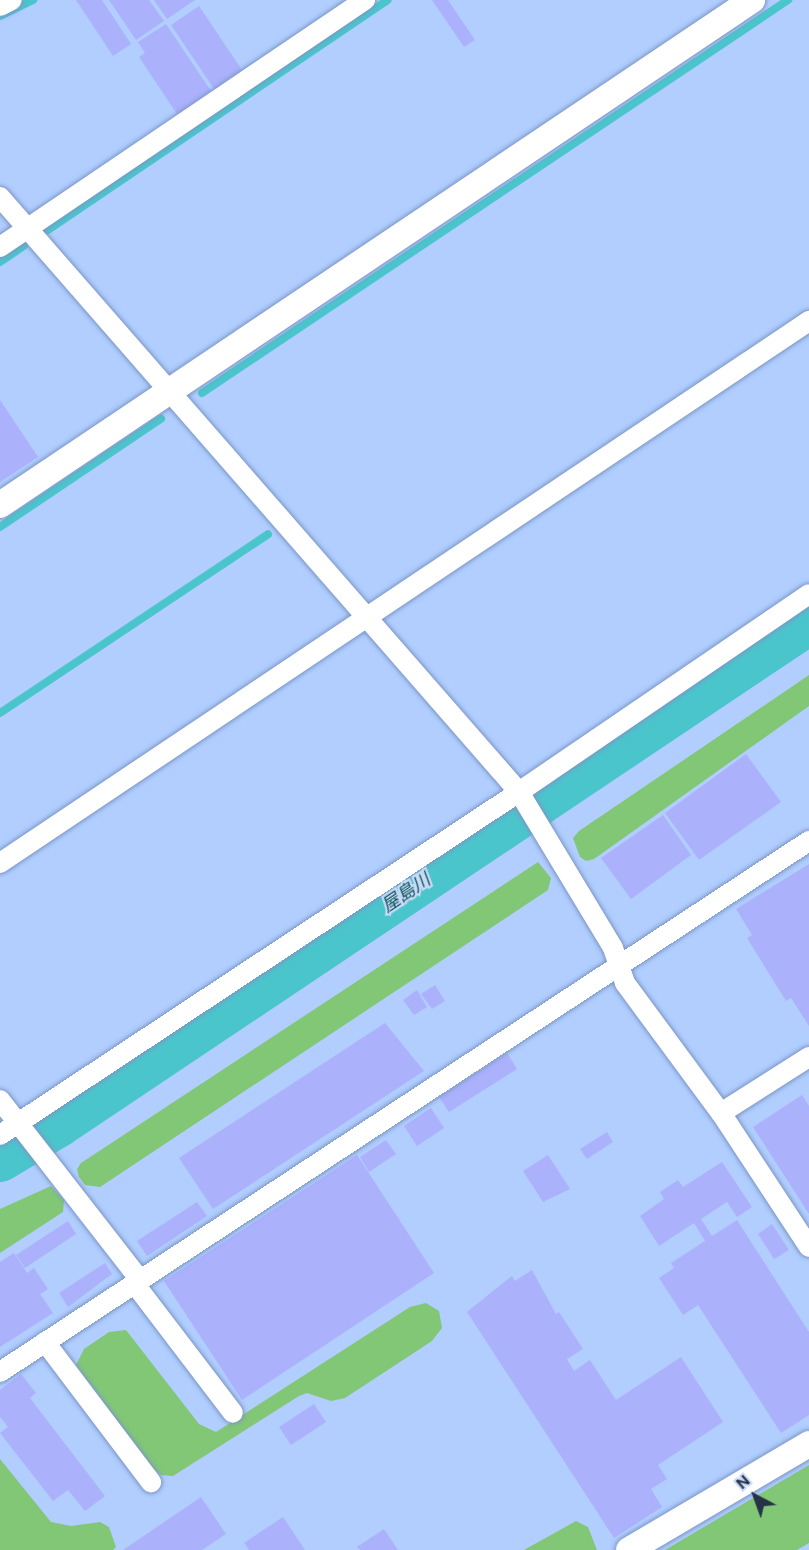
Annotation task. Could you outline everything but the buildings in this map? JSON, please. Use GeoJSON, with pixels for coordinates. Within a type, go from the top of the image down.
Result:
{"type":"FeatureCollection","features":[{"type":"Feature","properties":{"kind":"street"},"geometry":{"type":"LineString","coordinates":[[0,6],[12,0]]}},
{"type":"Feature","properties":{"kind":"street"},"geometry":{"type":"LineString","coordinates":[[0,247],[365,0]]}},
{"type":"Feature","properties":{"kind":"street"},"geometry":{"type":"LineString","coordinates":[[0,506],[752,0]]}},
{"type":"Feature","properties":{"kind":"street"},"geometry":{"type":"LineString","coordinates":[[0,197],[520,795],[540,824],[613,948],[626,983],[721,1113],[809,1247]]}},
{"type":"Feature","properties":{"kind":"street"},"geometry":{"type":"LineString","coordinates":[[0,863],[809,321]]}},
{"type":"Feature","properties":{"kind":"street"},"geometry":{"type":"LineString","coordinates":[[0,1135],[22,1127],[520,795],[809,594]]}},
{"type":"Feature","properties":{"kind":"street"},"geometry":{"type":"LineString","coordinates":[[0,1372],[809,841]]}},
{"type":"Feature","properties":{"kind":"street"},"geometry":{"type":"LineString","coordinates":[[721,1113],[809,1057]]}},
{"type":"Feature","properties":{"kind":"street"},"geometry":{"type":"LineString","coordinates":[[0,1100],[44,1154],[233,1413]]}},
{"type":"Feature","properties":{"kind":"street"},"geometry":{"type":"LineString","coordinates":[[45,1342],[151,1482]]}},
{"type":"Feature","properties":{"kind":"street"},"geometry":{"type":"LineString","coordinates":[[629,1550],[809,1444]]}},
{"type":"Feature","properties":{"kind":"green space"},"geometry":{"type":"Polygon","coordinates":[[[809,675],[809,706],[594,859],[586,861],[580,857],[573,838],[579,831],[809,675]]]}},
{"type":"Feature","properties":{"kind":"green space"},"geometry":{"type":"Polygon","coordinates":[[[538,862],[551,878],[548,890],[100,1187],[85,1185],[79,1177],[77,1169],[81,1163],[538,862]]]}},
{"type":"Feature","properties":{"kind":"green space"},"geometry":{"type":"Polygon","coordinates":[[[51,1186],[64,1200],[63,1212],[0,1253],[0,1209],[51,1186]]]}},
{"type":"Feature","properties":{"kind":"green space"},"geometry":{"type":"Polygon","coordinates":[[[426,1303],[439,1311],[442,1328],[432,1341],[345,1398],[331,1401],[307,1393],[299,1396],[173,1476],[161,1475],[152,1467],[76,1365],[84,1349],[109,1332],[126,1330],[199,1424],[216,1432],[410,1307],[426,1303]]]}},
{"type":"Feature","properties":{"kind":"green space"},"geometry":{"type":"Polygon","coordinates":[[[0,1459],[51,1522],[71,1526],[100,1522],[109,1527],[116,1547],[113,1550],[0,1550],[0,1459]]]}},
{"type":"Feature","properties":{"kind":"green space"},"geometry":{"type":"Polygon","coordinates":[[[809,1465],[809,1543],[797,1550],[665,1550],[809,1465]]]}},
{"type":"Feature","properties":{"kind":"green space"},"geometry":{"type":"Polygon","coordinates":[[[576,1521],[588,1527],[597,1550],[524,1550],[576,1521]]]}},
{"type":"Feature","properties":{"kind":"waterway"},"geometry":{"type":"LineString","coordinates":[[0,16],[33,0]]}},
{"type":"Feature","properties":{"kind":"waterway"},"geometry":{"type":"LineString","coordinates":[[48,230],[388,0]]}},
{"type":"Feature","properties":{"kind":"waterway"},"geometry":{"type":"LineString","coordinates":[[202,393],[788,0]]}},
{"type":"Feature","properties":{"kind":"waterway"},"geometry":{"type":"LineString","coordinates":[[0,262],[24,246]]}},
{"type":"Feature","properties":{"kind":"waterway"},"geometry":{"type":"LineString","coordinates":[[0,527],[161,419]]}},
{"type":"Feature","properties":{"kind":"waterway"},"geometry":{"type":"LineString","coordinates":[[0,713],[268,534]]}},
{"type":"Feature","properties":{"kind":"waterway","name":"屋島川"},"geometry":{"type":"LineString","coordinates":[[0,1160],[59,1125],[809,623]]}}]}
